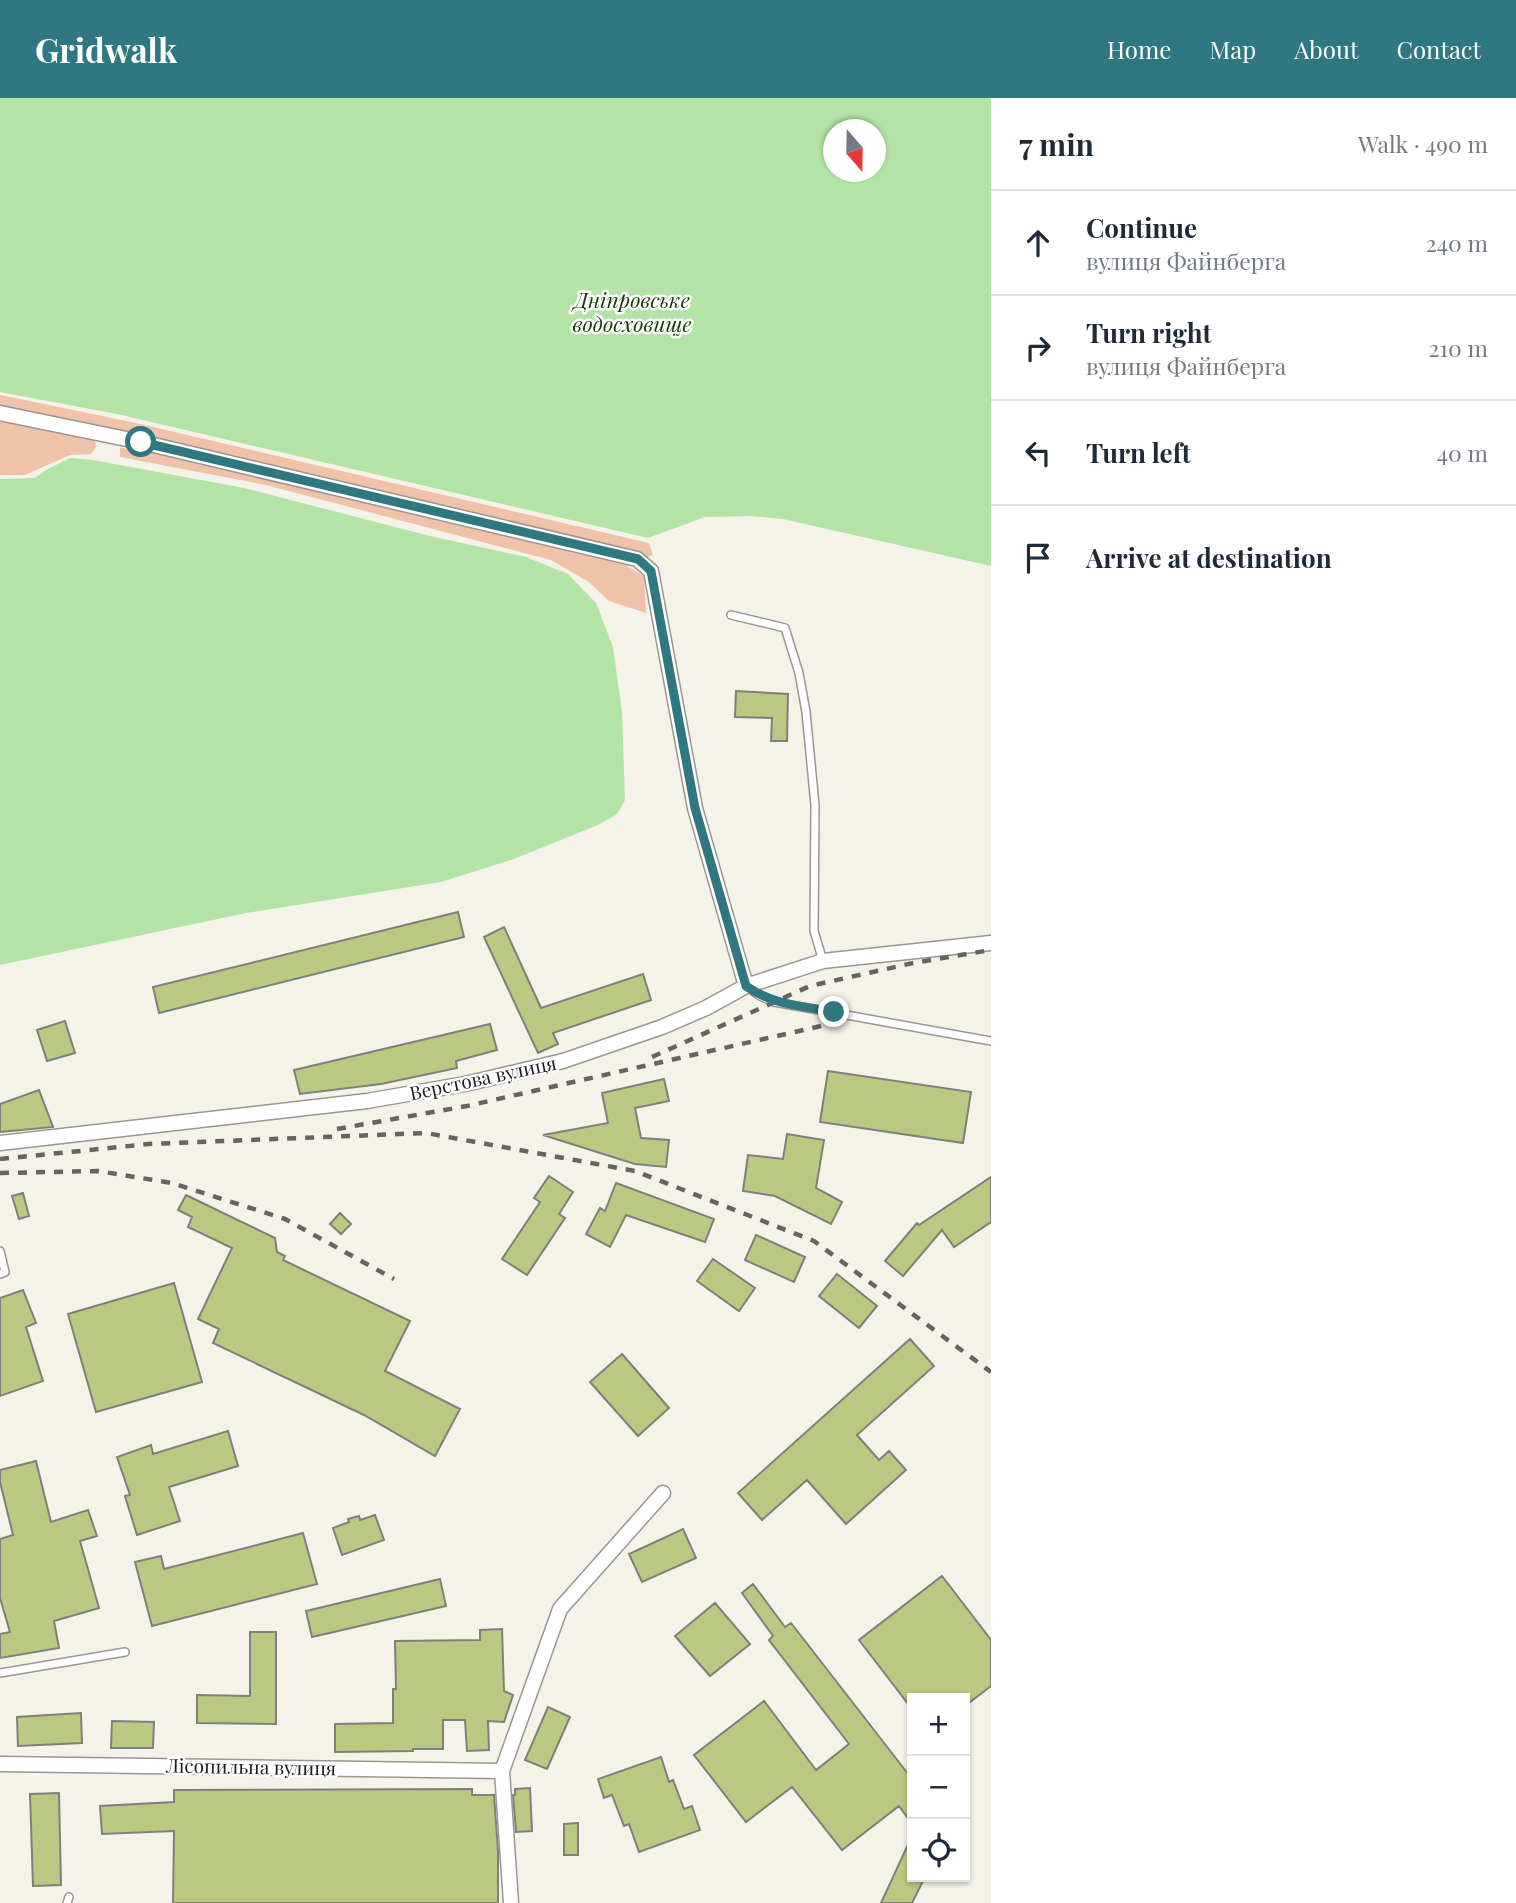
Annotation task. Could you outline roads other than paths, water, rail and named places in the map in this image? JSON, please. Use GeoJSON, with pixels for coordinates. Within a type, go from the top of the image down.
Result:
{"type":"FeatureCollection","features":[{"type":"Feature","properties":{"kind":"street"},"geometry":{"type":"LineString","coordinates":[[0,413],[141,442],[638,559],[651,571],[695,808],[746,986]]}},
{"type":"Feature","properties":{"kind":"street","name":"Верстова вулиця"},"geometry":{"type":"LineString","coordinates":[[0,1143],[367,1101],[503,1077],[563,1061],[662,1027],[706,1009],[746,986],[823,961],[991,943]]}},
{"type":"Feature","properties":{"kind":"street"},"geometry":{"type":"LineString","coordinates":[[511,1903],[502,1771],[560,1609],[663,1493]]}},
{"type":"Feature","properties":{"kind":"street","name":"Лісопильна вулиця"},"geometry":{"type":"LineString","coordinates":[[0,1763],[502,1771]]}},
{"type":"Feature","properties":{"kind":"lane"},"geometry":{"type":"LineString","coordinates":[[731,615],[785,628],[799,673],[806,712],[815,805],[814,931],[823,961]]}},
{"type":"Feature","properties":{"kind":"lane"},"geometry":{"type":"LineString","coordinates":[[746,986],[774,1002],[991,1041]]}},
{"type":"Feature","properties":{"kind":"lane"},"geometry":{"type":"LineString","coordinates":[[0,1251],[5,1272],[0,1274]]}},
{"type":"Feature","properties":{"kind":"lane"},"geometry":{"type":"LineString","coordinates":[[0,1673],[125,1652]]}},
{"type":"Feature","properties":{"kind":"water","name":"Дніпровське водосховище"},"geometry":{"type":"Polygon","coordinates":[[[0,98],[991,98],[991,566],[783,519],[751,516],[705,517],[648,538],[117,414],[0,392],[0,98]]]}},
{"type":"Feature","properties":{"kind":"water"},"geometry":{"type":"Polygon","coordinates":[[[70,458],[244,488],[430,536],[526,557],[568,574],[596,603],[613,647],[622,712],[625,800],[617,814],[598,825],[514,859],[441,882],[246,913],[0,965],[0,479],[35,478],[70,458]]]}},
{"type":"Feature","properties":{"kind":"railway"},"geometry":{"type":"LineString","coordinates":[[652,1057],[810,986],[913,963],[991,950]]}},
{"type":"Feature","properties":{"kind":"railway"},"geometry":{"type":"LineString","coordinates":[[337,1129],[467,1106],[830,1024]]}},
{"type":"Feature","properties":{"kind":"railway"},"geometry":{"type":"LineString","coordinates":[[0,1159],[149,1144],[426,1133],[635,1171],[814,1241],[991,1372]]}},
{"type":"Feature","properties":{"kind":"railway"},"geometry":{"type":"LineString","coordinates":[[0,1173],[98,1171],[172,1183],[285,1219],[394,1279]]}}]}
